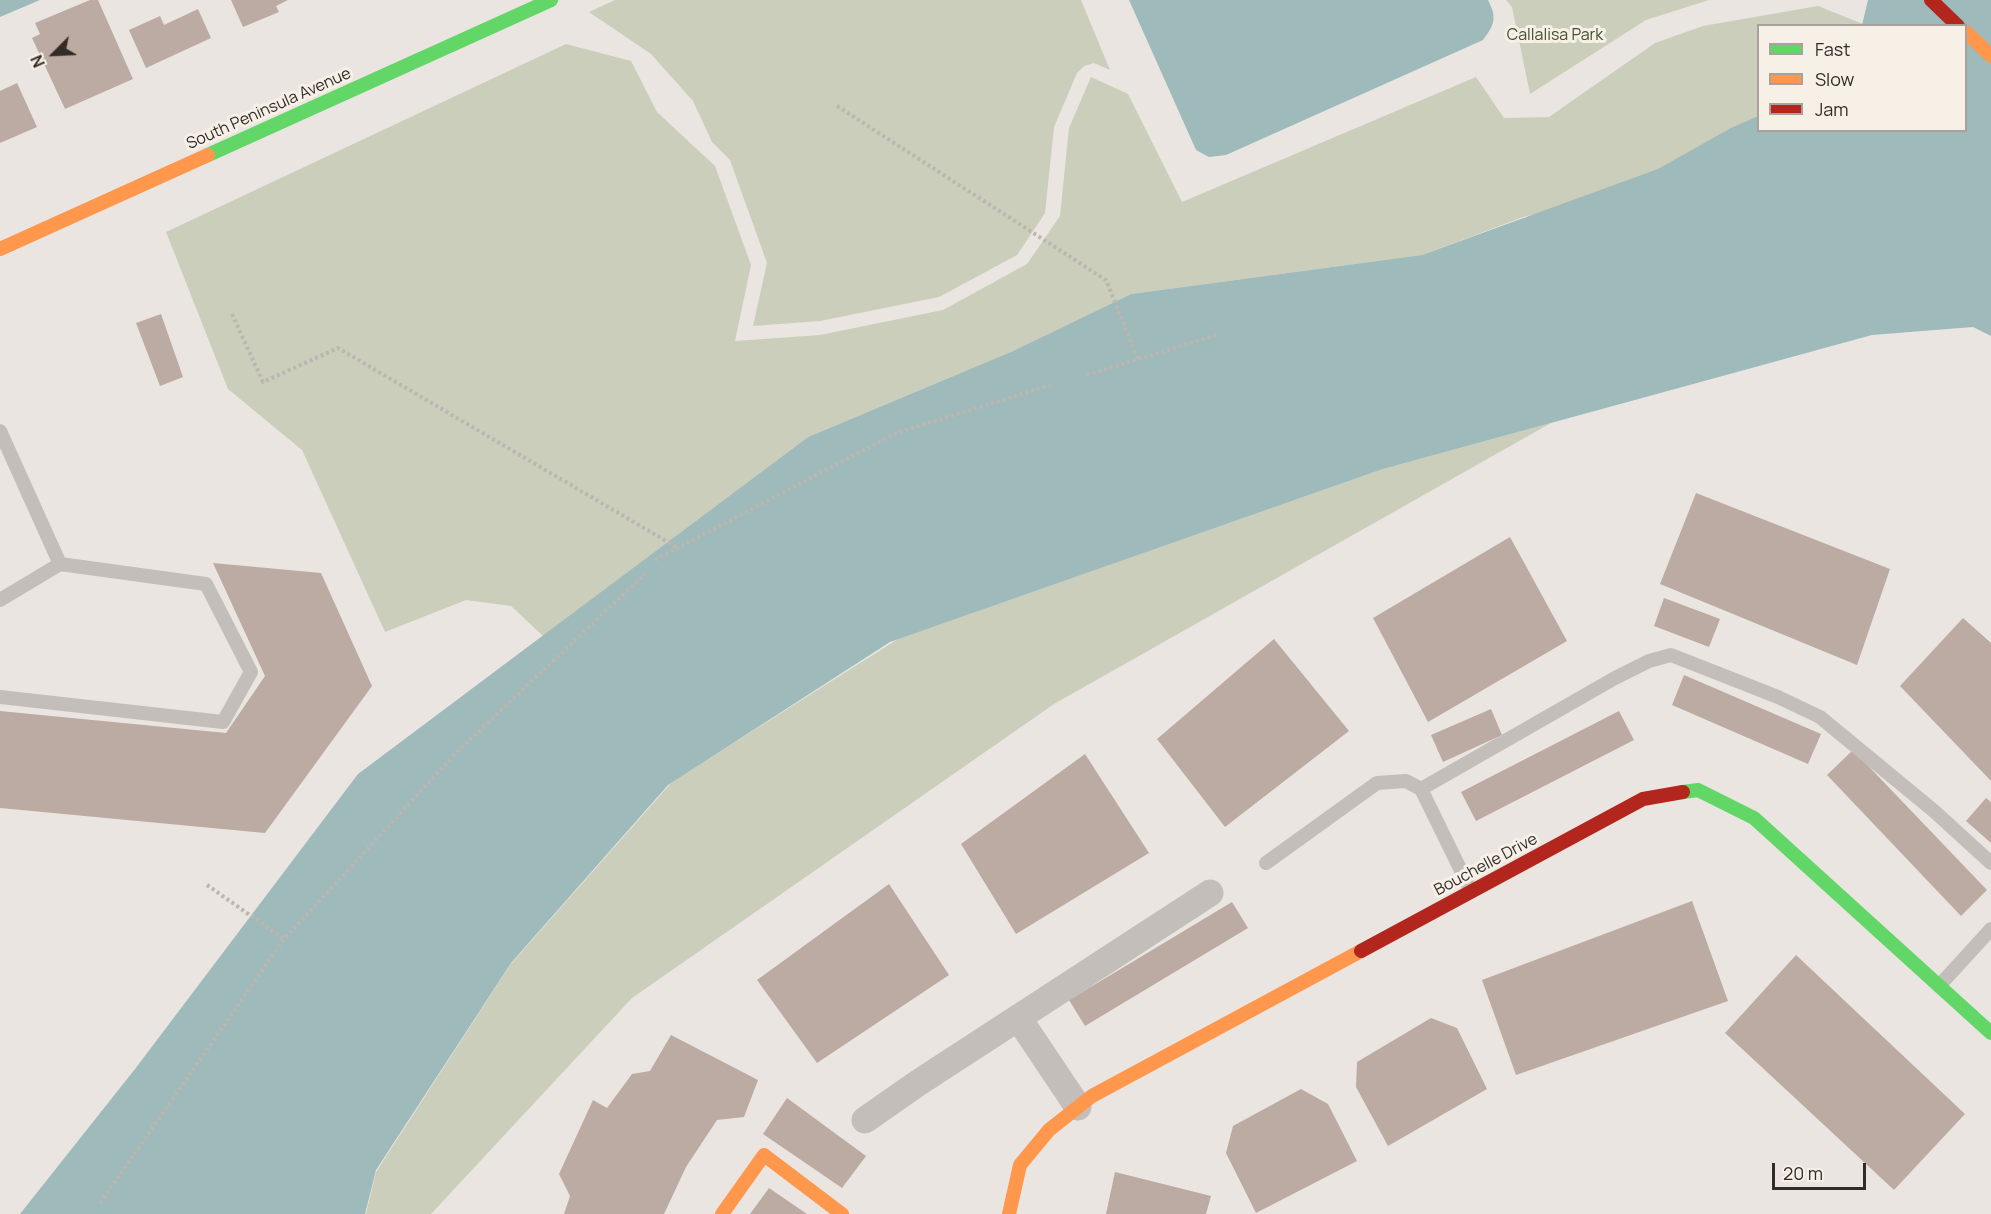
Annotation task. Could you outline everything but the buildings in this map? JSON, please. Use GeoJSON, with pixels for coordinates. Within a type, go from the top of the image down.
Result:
{"type":"FeatureCollection","features":[{"type":"Feature","properties":{"kind":"street","name":"South Peninsula Avenue"},"geometry":{"type":"LineString","coordinates":[[0,249],[551,0]]}},
{"type":"Feature","properties":{"kind":"street"},"geometry":{"type":"LineString","coordinates":[[1931,0],[1956,24]]}},
{"type":"Feature","properties":{"kind":"street"},"geometry":{"type":"LineString","coordinates":[[1967,34],[1991,56]]}},
{"type":"Feature","properties":{"kind":"street","name":"Bouchelle Drive"},"geometry":{"type":"LineString","coordinates":[[1009,1214],[1020,1165],[1049,1130],[1092,1096],[1643,799],[1698,790],[1754,818],[1991,1033]]}},
{"type":"Feature","properties":{"kind":"street"},"geometry":{"type":"LineString","coordinates":[[865,1120],[1210,893]]}},
{"type":"Feature","properties":{"kind":"street"},"geometry":{"type":"LineString","coordinates":[[1019,1019],[1078,1107]]}},
{"type":"Feature","properties":{"kind":"street"},"geometry":{"type":"LineString","coordinates":[[722,1214],[764,1155],[842,1214]]}},
{"type":"Feature","properties":{"kind":"lane"},"geometry":{"type":"LineString","coordinates":[[0,430],[60,564]]}},
{"type":"Feature","properties":{"kind":"lane"},"geometry":{"type":"LineString","coordinates":[[0,600],[60,564],[206,584],[251,672],[223,722],[0,697]]}},
{"type":"Feature","properties":{"kind":"lane"},"geometry":{"type":"LineString","coordinates":[[1421,789],[1615,678],[1649,662],[1671,655],[1778,697],[1820,717],[1934,811],[1991,863]]}},
{"type":"Feature","properties":{"kind":"lane"},"geometry":{"type":"LineString","coordinates":[[1266,862],[1377,783],[1406,781],[1421,789],[1471,891]]}},
{"type":"Feature","properties":{"kind":"lane"},"geometry":{"type":"LineString","coordinates":[[1939,986],[1991,928]]}},
{"type":"Feature","properties":{"kind":"path"},"geometry":{"type":"LineString","coordinates":[[837,106],[1106,280],[1138,359]]}},
{"type":"Feature","properties":{"kind":"path"},"geometry":{"type":"LineString","coordinates":[[232,314],[263,382],[338,348],[678,548]]}},
{"type":"Feature","properties":{"kind":"path"},"geometry":{"type":"LineString","coordinates":[[1087,375],[1216,335]]}},
{"type":"Feature","properties":{"kind":"path"},"geometry":{"type":"LineString","coordinates":[[655,560],[896,433],[1054,384]]}},
{"type":"Feature","properties":{"kind":"path"},"geometry":{"type":"LineString","coordinates":[[99,1203],[284,939],[458,752],[645,574]]}},
{"type":"Feature","properties":{"kind":"path"},"geometry":{"type":"LineString","coordinates":[[207,885],[284,939]]}},
{"type":"Feature","properties":{"kind":"green space"},"geometry":{"type":"Polygon","coordinates":[[[615,0],[1081,0],[1110,70],[1094,63],[1084,66],[1077,73],[1054,127],[1045,213],[1017,255],[939,297],[820,321],[753,326],[767,263],[730,160],[712,142],[693,101],[651,54],[589,12],[615,0]]]}},
{"type":"Feature","properties":{"kind":"green space","name":"Callalisa Park"},"geometry":{"type":"Polygon","coordinates":[[[1506,0],[1709,0],[1646,20],[1530,94],[1512,7],[1506,0]]]}},
{"type":"Feature","properties":{"kind":"green space"},"geometry":{"type":"Polygon","coordinates":[[[1818,6],[1863,24],[1757,24],[1757,116],[1731,129],[1708,191],[1526,216],[1422,255],[1131,294],[1013,351],[808,437],[543,636],[511,606],[466,600],[385,632],[302,450],[228,389],[166,232],[566,44],[631,61],[657,112],[715,166],[751,265],[735,341],[820,335],[943,310],[1027,264],[1060,216],[1069,128],[1091,77],[1128,94],[1182,202],[1476,77],[1504,118],[1549,117],[1655,43],[1703,26],[1818,6]]]}},
{"type":"Feature","properties":{"kind":"green space"},"geometry":{"type":"Polygon","coordinates":[[[1551,423],[1054,704],[632,998],[431,1214],[366,1214],[376,1172],[510,965],[672,782],[898,639],[1383,469],[1551,423]]]}},
{"type":"Feature","properties":{"kind":"water"},"geometry":{"type":"Polygon","coordinates":[[[0,0],[40,0],[0,17],[0,0]]]}},
{"type":"Feature","properties":{"kind":"water"},"geometry":{"type":"Polygon","coordinates":[[[1129,0],[1488,0],[1494,16],[1490,30],[1483,40],[1226,155],[1209,157],[1196,150],[1129,0]]]}},
{"type":"Feature","properties":{"kind":"water"},"geometry":{"type":"Polygon","coordinates":[[[1868,0],[1991,0],[1991,336],[1973,327],[1872,335],[1383,469],[890,642],[668,785],[511,963],[376,1170],[365,1214],[20,1214],[135,1069],[358,774],[808,437],[1013,351],[1131,294],[1422,255],[1658,169],[1731,128],[1757,116],[1757,132],[1967,132],[1967,24],[1862,24],[1868,0]]]}},
{"type":"Feature","properties":{"kind":"traffic: fast"},"geometry":{"type":"LineString","coordinates":[[208,155],[551,0]]}},
{"type":"Feature","properties":{"kind":"traffic: fast"},"geometry":{"type":"LineString","coordinates":[[1683,792],[1698,790],[1754,818],[1991,1033]]}},
{"type":"Feature","properties":{"kind":"traffic: slow"},"geometry":{"type":"LineString","coordinates":[[1967,33],[1991,56]]}},
{"type":"Feature","properties":{"kind":"traffic: slow"},"geometry":{"type":"LineString","coordinates":[[0,249],[208,155]]}},
{"type":"Feature","properties":{"kind":"traffic: slow"},"geometry":{"type":"LineString","coordinates":[[1009,1214],[1020,1165],[1049,1130],[1092,1096],[1361,951]]}},
{"type":"Feature","properties":{"kind":"traffic: slow"},"geometry":{"type":"LineString","coordinates":[[722,1214],[764,1155],[842,1214]]}},
{"type":"Feature","properties":{"kind":"traffic: jam"},"geometry":{"type":"LineString","coordinates":[[1931,0],[1956,24]]}},
{"type":"Feature","properties":{"kind":"traffic: jam"},"geometry":{"type":"LineString","coordinates":[[1361,951],[1643,799],[1683,792]]}}]}
